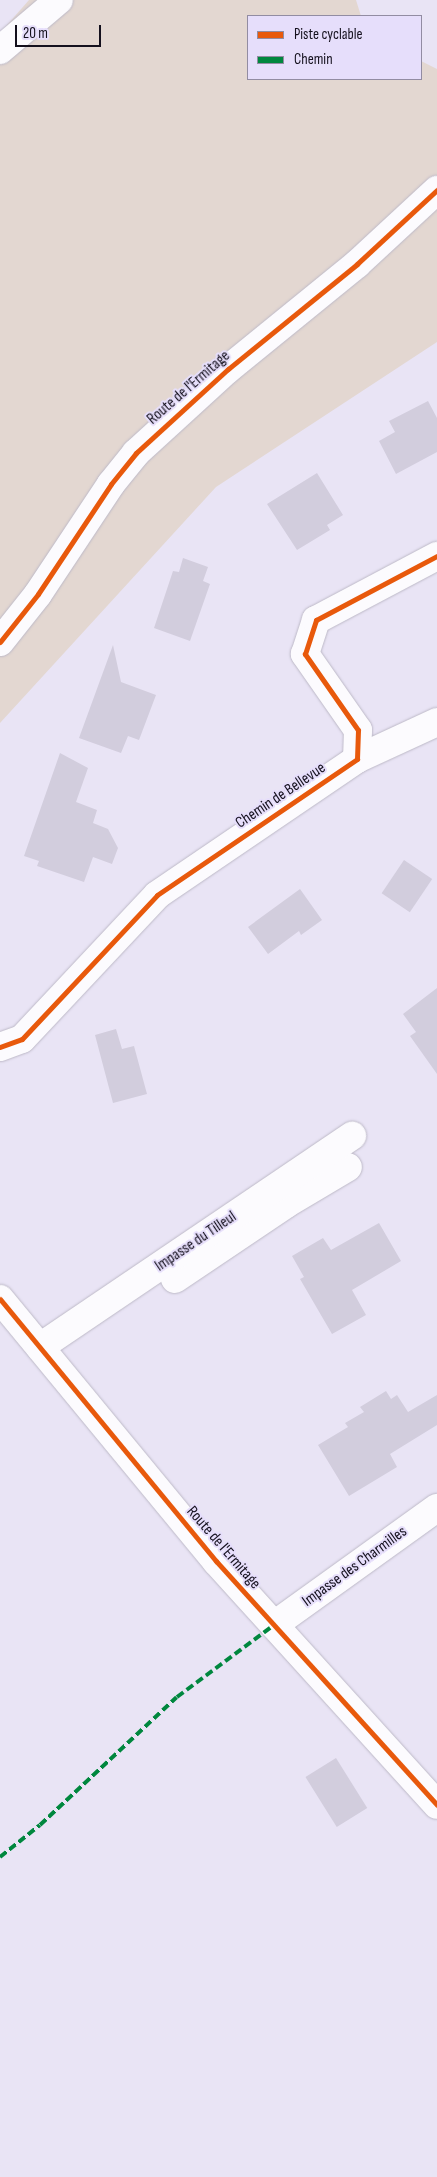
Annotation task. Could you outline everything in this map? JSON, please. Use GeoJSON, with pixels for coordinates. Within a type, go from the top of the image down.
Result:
{"type":"FeatureCollection","features":[{"type":"Feature","properties":{"kind":"street"},"geometry":{"type":"LineString","coordinates":[[0,50],[59,0]]}},
{"type":"Feature","properties":{"kind":"street","name":"Route de l'Ermitage"},"geometry":{"type":"LineString","coordinates":[[0,642],[38,594],[111,484],[136,453],[164,425],[228,369],[357,264],[437,190]]}},
{"type":"Feature","properties":{"kind":"street"},"geometry":{"type":"LineString","coordinates":[[357,759],[358,730],[305,654],[316,620],[437,556]]}},
{"type":"Feature","properties":{"kind":"street","name":"Chemin de Bellevue"},"geometry":{"type":"LineString","coordinates":[[0,1047],[22,1039],[157,895],[357,759],[437,722]]}},
{"type":"Feature","properties":{"kind":"street","name":"Impasse du Tilleul"},"geometry":{"type":"LineString","coordinates":[[45,1354],[352,1136]]}},
{"type":"Feature","properties":{"kind":"street"},"geometry":{"type":"LineString","coordinates":[[45,1354],[348,1167]]}},
{"type":"Feature","properties":{"kind":"street","name":"Route de l'Ermitage"},"geometry":{"type":"LineString","coordinates":[[0,1299],[186,1526],[437,1805]]}},
{"type":"Feature","properties":{"kind":"street","name":"Impasse des Charmilles"},"geometry":{"type":"LineString","coordinates":[[274,1625],[437,1508]]}},
{"type":"Feature","properties":{"kind":"shaded area"},"geometry":{"type":"Polygon","coordinates":[[[29,0],[356,0],[361,15],[247,15],[247,80],[422,80],[422,62],[437,69],[437,342],[216,487],[0,723],[0,33],[29,0]]]}},
{"type":"Feature","properties":{"kind":"building"},"geometry":{"type":"Polygon","coordinates":[[[428,401],[437,418],[437,452],[396,474],[379,441],[395,432],[389,421],[428,401]]]}},
{"type":"Feature","properties":{"kind":"building"},"geometry":{"type":"Polygon","coordinates":[[[317,473],[343,515],[327,525],[330,530],[297,550],[267,504],[317,473]]]}},
{"type":"Feature","properties":{"kind":"building"},"geometry":{"type":"Polygon","coordinates":[[[183,558],[208,567],[203,581],[210,584],[190,641],[154,628],[173,571],[179,572],[183,558]]]}},
{"type":"Feature","properties":{"kind":"building"},"geometry":{"type":"Polygon","coordinates":[[[113,645],[121,682],[156,695],[139,740],[128,736],[121,753],[79,738],[113,645]]]}},
{"type":"Feature","properties":{"kind":"building"},"geometry":{"type":"Polygon","coordinates":[[[60,753],[88,768],[76,802],[97,810],[93,823],[108,829],[118,848],[112,864],[93,857],[84,882],[37,866],[39,861],[24,856],[60,753]]]}},
{"type":"Feature","properties":{"kind":"building"},"geometry":{"type":"Polygon","coordinates":[[[404,860],[432,879],[410,912],[382,893],[404,860]]]}},
{"type":"Feature","properties":{"kind":"building"},"geometry":{"type":"Polygon","coordinates":[[[300,889],[322,920],[301,935],[299,931],[268,954],[248,927],[300,889]]]}},
{"type":"Feature","properties":{"kind":"building"},"geometry":{"type":"Polygon","coordinates":[[[437,988],[437,1074],[410,1036],[416,1032],[403,1014],[437,988]]]}},
{"type":"Feature","properties":{"kind":"building"},"geometry":{"type":"Polygon","coordinates":[[[116,1029],[122,1049],[134,1046],[147,1094],[113,1103],[95,1035],[116,1029]]]}},
{"type":"Feature","properties":{"kind":"building"},"geometry":{"type":"Polygon","coordinates":[[[379,1223],[401,1261],[352,1290],[366,1315],[332,1334],[300,1279],[304,1277],[292,1256],[323,1238],[331,1250],[379,1223]]]}},
{"type":"Feature","properties":{"kind":"building"},"geometry":{"type":"Polygon","coordinates":[[[386,1391],[391,1399],[397,1395],[408,1412],[437,1395],[437,1425],[390,1454],[397,1467],[349,1496],[318,1445],[348,1427],[345,1423],[364,1412],[360,1407],[386,1391]]]}},
{"type":"Feature","properties":{"kind":"building"},"geometry":{"type":"Polygon","coordinates":[[[336,1758],[367,1808],[337,1827],[305,1777],[336,1758]]]}},
{"type":"Feature","properties":{"kind":"marked path"},"geometry":{"type":"LineString","coordinates":[[0,1857],[40,1825],[177,1697],[274,1625]]}},
{"type":"Feature","properties":{"kind":"cycle path"},"geometry":{"type":"LineString","coordinates":[[0,642],[38,594],[111,484],[136,453],[228,369],[357,264],[437,190]]}},
{"type":"Feature","properties":{"kind":"cycle path"},"geometry":{"type":"LineString","coordinates":[[0,1047],[22,1039],[157,895],[357,759],[358,730],[305,654],[316,620],[437,556]]}},
{"type":"Feature","properties":{"kind":"cycle path"},"geometry":{"type":"LineString","coordinates":[[0,1299],[216,1561],[437,1805]]}}]}
